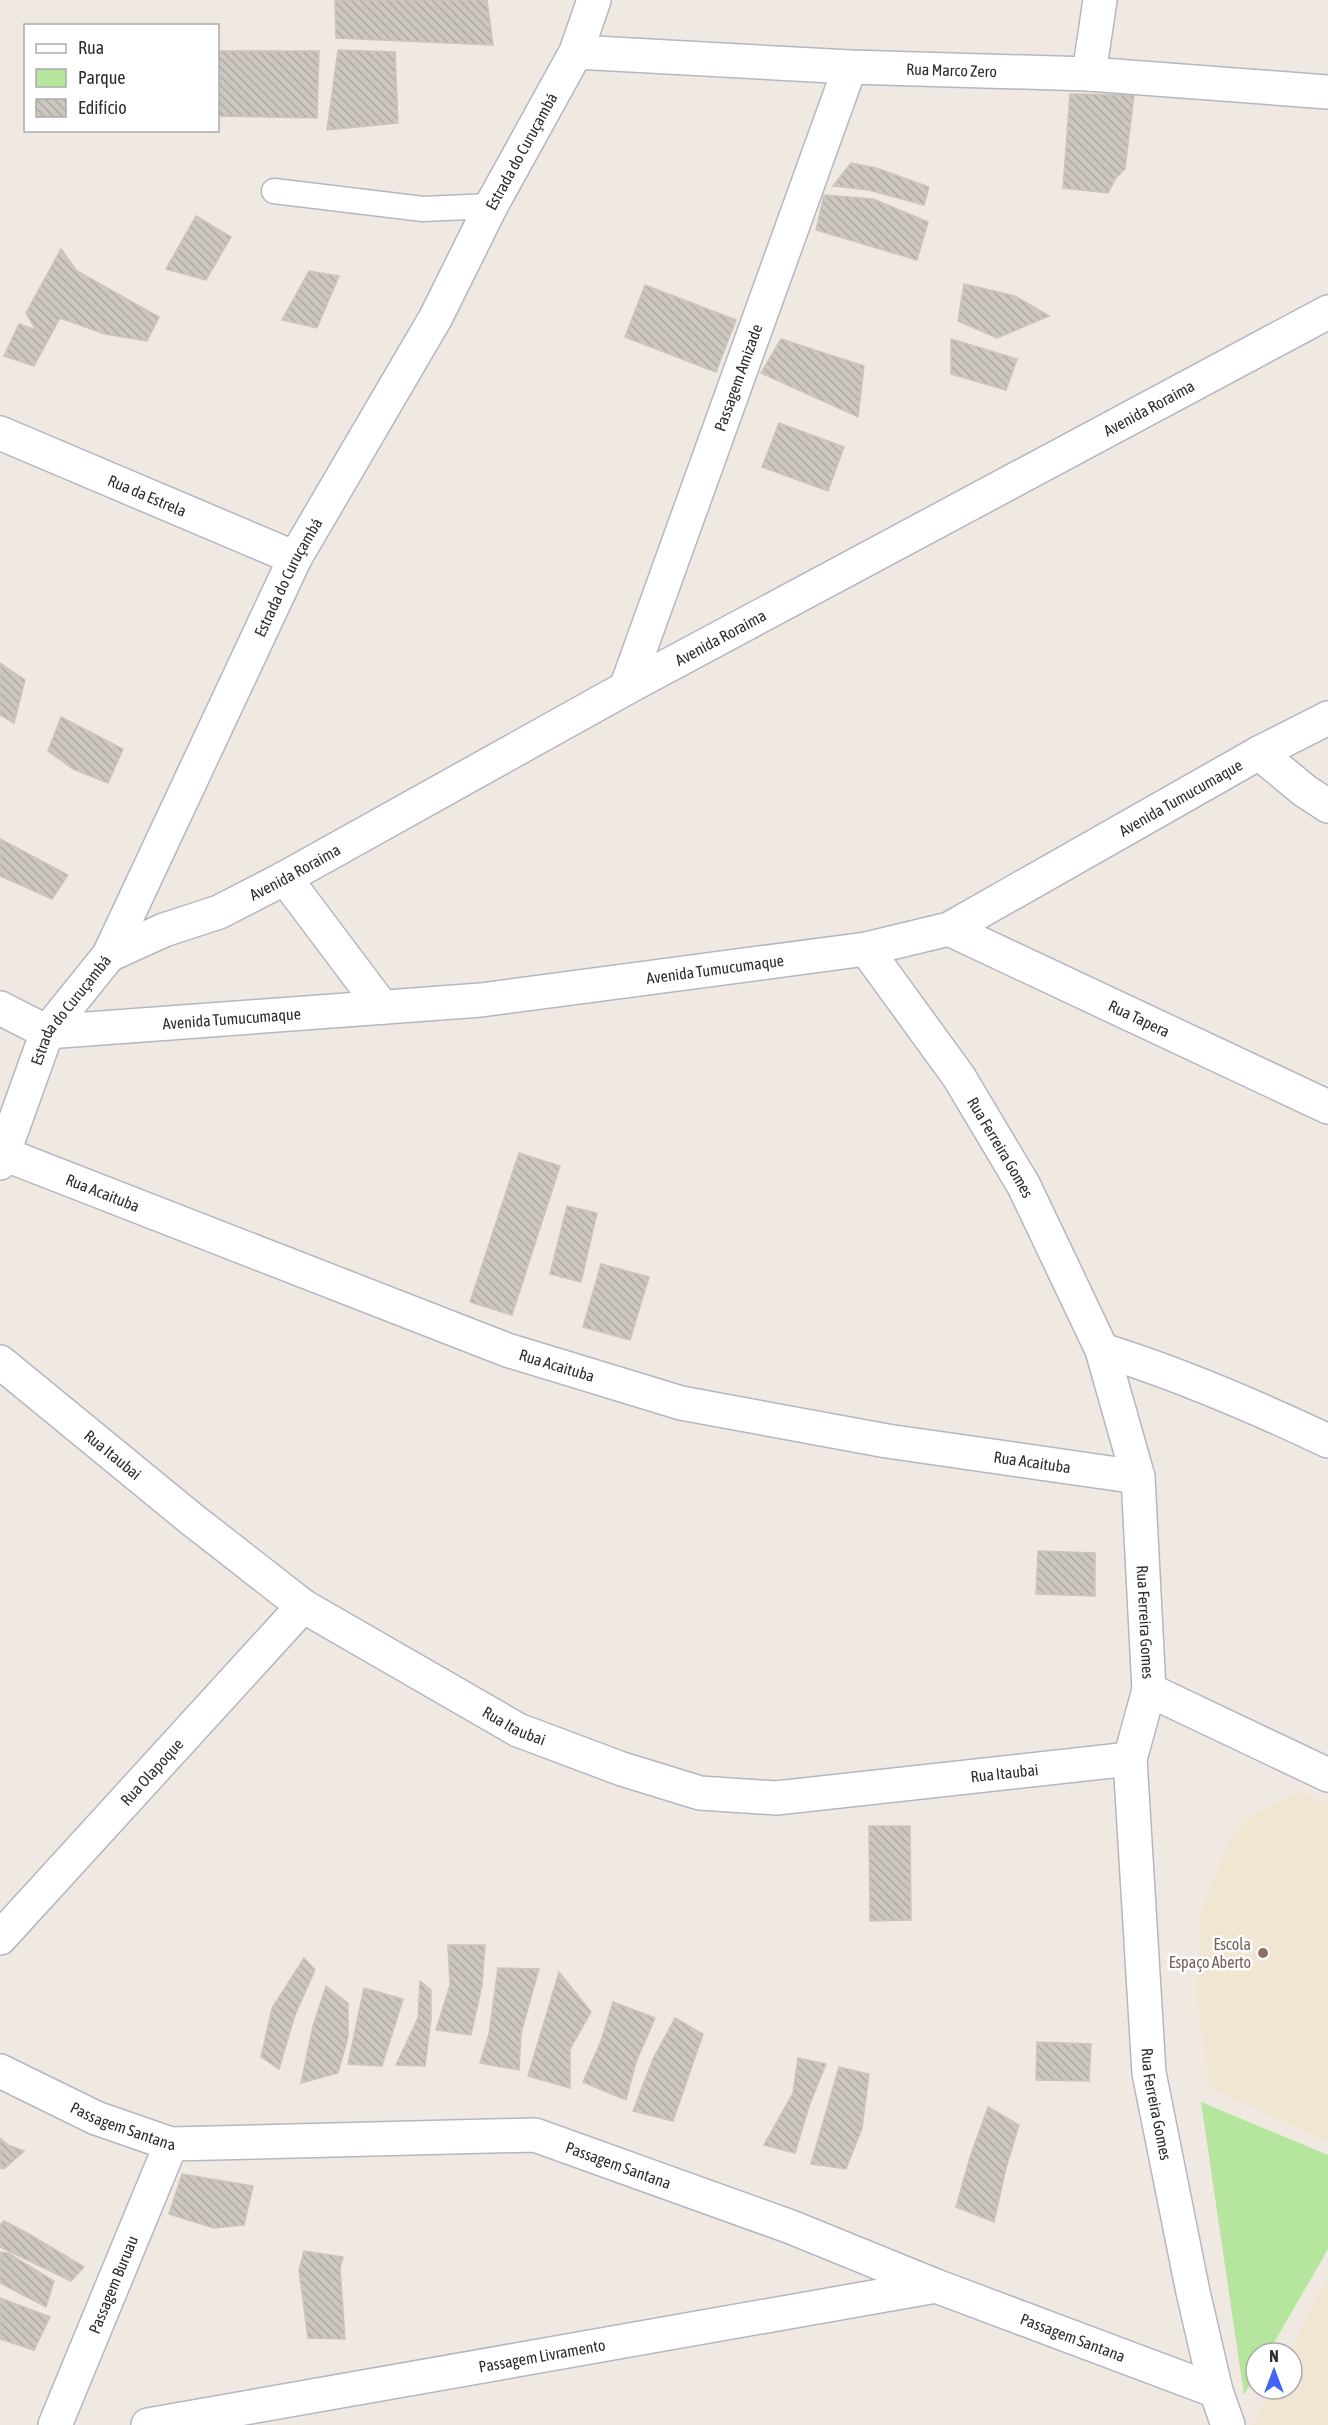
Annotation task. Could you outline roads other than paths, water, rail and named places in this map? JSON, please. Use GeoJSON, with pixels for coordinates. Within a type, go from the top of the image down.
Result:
{"type":"FeatureCollection","features":[{"type":"Feature","properties":{"kind":"street","name":"Estrada do Curuçambá"},"geometry":{"type":"LineString","coordinates":[[2,1158],[48,1032],[109,955],[295,558],[436,317],[491,206],[576,52],[594,0]]}},
{"type":"Feature","properties":{"kind":"street"},"geometry":{"type":"LineString","coordinates":[[1089,74],[1100,0]]}},
{"type":"Feature","properties":{"kind":"street","name":"Rua Marco Zero"},"geometry":{"type":"LineString","coordinates":[[576,52],[850,67],[1089,74],[1328,92]]}},
{"type":"Feature","properties":{"kind":"street","name":"Passagem Amizade"},"geometry":{"type":"LineString","coordinates":[[626,688],[850,67]]}},
{"type":"Feature","properties":{"kind":"street","name":"Avenida Roraima"},"geometry":{"type":"LineString","coordinates":[[109,955],[164,930],[219,912],[285,878],[626,688],[1328,312]]}},
{"type":"Feature","properties":{"kind":"street","name":"Rua da Estrela"},"geometry":{"type":"LineString","coordinates":[[0,433],[295,558]]}},
{"type":"Feature","properties":{"kind":"street","name":"Avenida Tumucumaque"},"geometry":{"type":"LineString","coordinates":[[48,1032],[481,999],[866,949],[949,929],[1259,753],[1328,718]]}},
{"type":"Feature","properties":{"kind":"street"},"geometry":{"type":"LineString","coordinates":[[1259,753],[1305,791],[1328,806]]}},
{"type":"Feature","properties":{"kind":"street"},"geometry":{"type":"LineString","coordinates":[[285,878],[382,1007]]}},
{"type":"Feature","properties":{"kind":"street","name":"Rua Tapera"},"geometry":{"type":"LineString","coordinates":[[949,929],[1328,1107]]}},
{"type":"Feature","properties":{"kind":"street","name":"Rua Ferreira Gomes"},"geometry":{"type":"LineString","coordinates":[[866,949],[959,1077],[1024,1185],[1102,1350],[1138,1477],[1149,1690],[1130,1759],[1149,2073],[1193,2292],[1216,2391],[1228,2425]]}},
{"type":"Feature","properties":{"kind":"street"},"geometry":{"type":"LineString","coordinates":[[0,1008],[48,1032]]}},
{"type":"Feature","properties":{"kind":"street","name":"Rua Acaituba"},"geometry":{"type":"LineString","coordinates":[[2,1158],[507,1350],[681,1403],[887,1441],[1138,1477]]}},
{"type":"Feature","properties":{"kind":"street"},"geometry":{"type":"LineString","coordinates":[[1102,1350],[1155,1367],[1257,1407],[1328,1441]]}},
{"type":"Feature","properties":{"kind":"street","name":"Rua Itaubai"},"geometry":{"type":"LineString","coordinates":[[0,1362],[189,1517],[303,1606],[518,1730],[622,1769],[700,1792],[776,1798],[1130,1759]]}},
{"type":"Feature","properties":{"kind":"street","name":"Rua Olapoque"},"geometry":{"type":"LineString","coordinates":[[0,1938],[303,1606]]}},
{"type":"Feature","properties":{"kind":"street"},"geometry":{"type":"LineString","coordinates":[[1149,1690],[1328,1775]]}},
{"type":"Feature","properties":{"kind":"street","name":"Passagem Santana"},"geometry":{"type":"LineString","coordinates":[[0,2071],[96,2118],[171,2144],[535,2135],[791,2228],[936,2286],[1216,2391]]}},
{"type":"Feature","properties":{"kind":"street","name":"Passagem Buruau"},"geometry":{"type":"LineString","coordinates":[[55,2425],[171,2144]]}},
{"type":"Feature","properties":{"kind":"street","name":"Passagem Livramento"},"geometry":{"type":"LineString","coordinates":[[148,2425],[936,2286]]}},
{"type":"Feature","properties":{"kind":"lane"},"geometry":{"type":"LineString","coordinates":[[274,191],[423,209],[491,206]]}},
{"type":"Feature","properties":{"kind":"place","name":"Escola Espaço Aberto"},"geometry":{"type":"Point","coordinates":[1263,1953]}}]}
